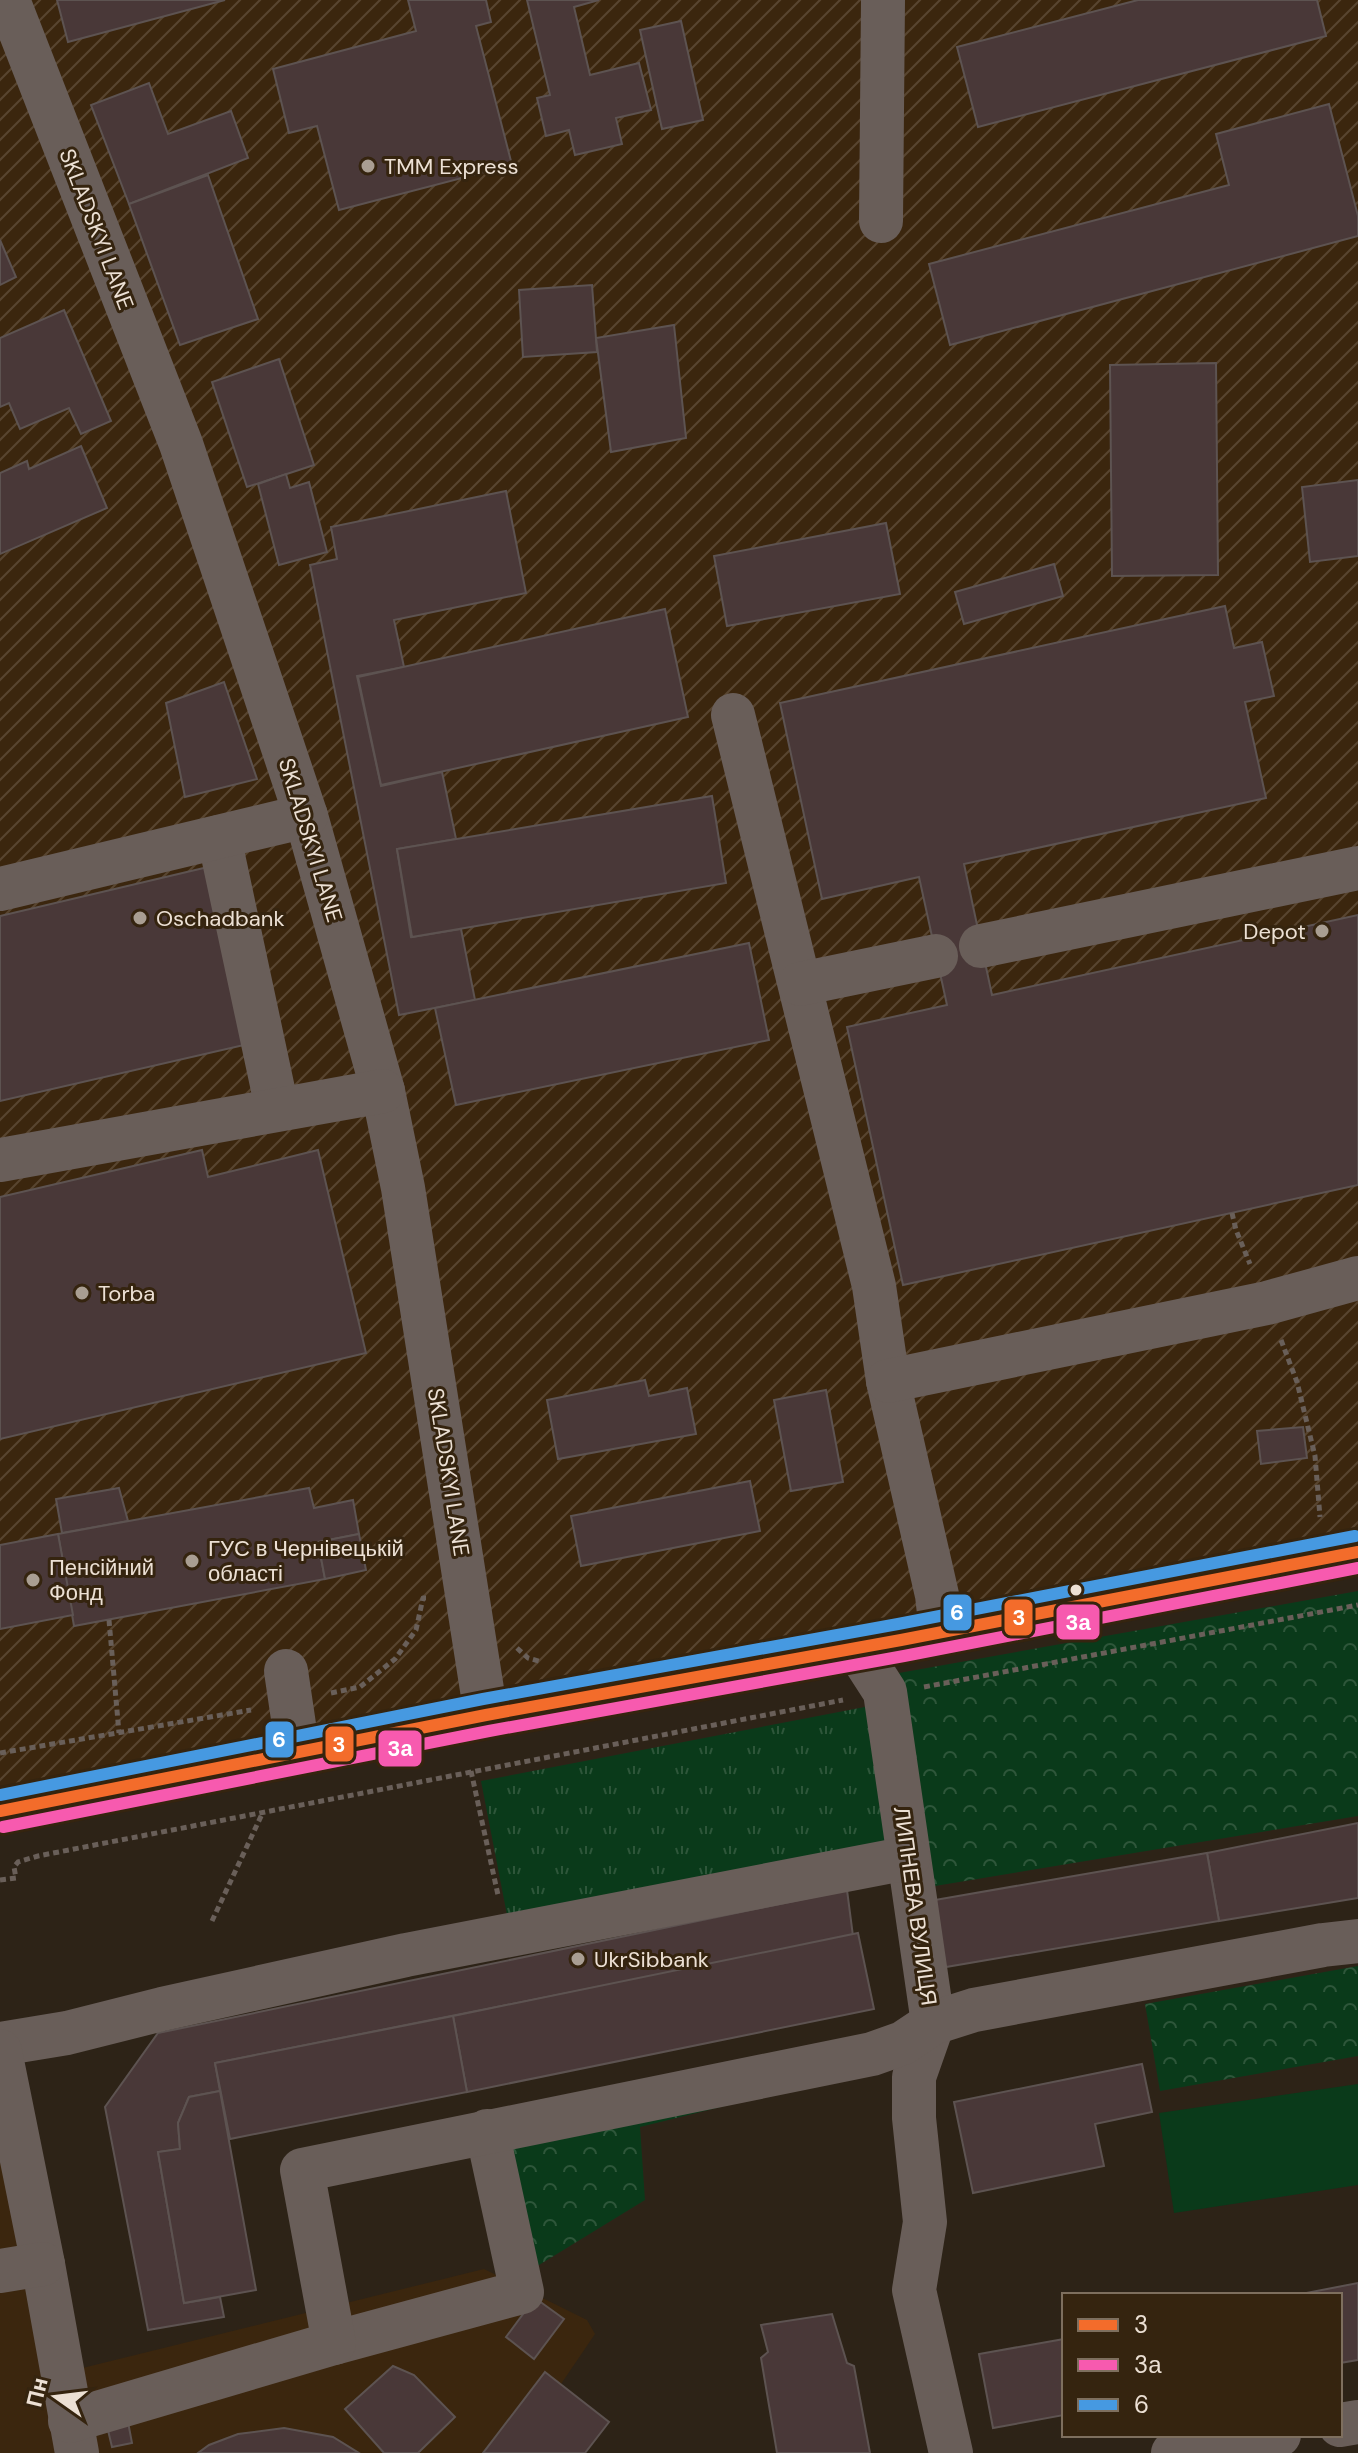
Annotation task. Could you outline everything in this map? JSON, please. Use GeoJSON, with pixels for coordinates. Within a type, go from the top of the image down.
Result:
{"type":"FeatureCollection","features":[{"type":"Feature","properties":{"kind":"main road"},"geometry":{"type":"LineString","coordinates":[[0,1811],[486,1715],[1358,1552]]}},
{"type":"Feature","properties":{"kind":"street","name":"SKLADSKYI LANE"},"geometry":{"type":"LineString","coordinates":[[8,0],[181,444],[306,816],[383,1091],[405,1203],[469,1592],[486,1715]]}},
{"type":"Feature","properties":{"kind":"street"},"geometry":{"type":"LineString","coordinates":[[881,221],[883,0]]}},
{"type":"Feature","properties":{"kind":"street"},"geometry":{"type":"LineString","coordinates":[[733,715],[874,1286],[888,1381],[937,1595],[941,1631]]}},
{"type":"Feature","properties":{"kind":"street"},"geometry":{"type":"LineString","coordinates":[[0,889],[306,816]]}},
{"type":"Feature","properties":{"kind":"street"},"geometry":{"type":"LineString","coordinates":[[219,837],[277,1108]]}},
{"type":"Feature","properties":{"kind":"street"},"geometry":{"type":"LineString","coordinates":[[981,946],[1358,868]]}},
{"type":"Feature","properties":{"kind":"street"},"geometry":{"type":"LineString","coordinates":[[800,984],[936,956]]}},
{"type":"Feature","properties":{"kind":"street"},"geometry":{"type":"LineString","coordinates":[[0,1160],[383,1091]]}},
{"type":"Feature","properties":{"kind":"street"},"geometry":{"type":"LineString","coordinates":[[888,1381],[1267,1303],[1358,1278]]}},
{"type":"Feature","properties":{"kind":"street","name":"ЛИПНЕВА ВУЛИЦЯ"},"geometry":{"type":"LineString","coordinates":[[856,1647],[885,1692],[933,2023],[914,2077],[914,2118],[925,2222],[914,2290],[951,2453]]}},
{"type":"Feature","properties":{"kind":"street"},"geometry":{"type":"LineString","coordinates":[[288,1687],[298,1752]]}},
{"type":"Feature","properties":{"kind":"street"},"geometry":{"type":"LineString","coordinates":[[0,2044],[67,2033],[162,2009],[506,1935],[908,1858]]}},
{"type":"Feature","properties":{"kind":"street"},"geometry":{"type":"LineString","coordinates":[[334,2343],[302,2170],[872,2054],[903,2043],[933,2023],[974,2010],[1358,1941]]}},
{"type":"Feature","properties":{"kind":"street"},"geometry":{"type":"LineString","coordinates":[[0,2051],[74,2437],[334,2343],[522,2292],[487,2131]]}},
{"type":"Feature","properties":{"kind":"street"},"geometry":{"type":"LineString","coordinates":[[0,2271],[43,2264]]}},
{"type":"Feature","properties":{"kind":"street"},"geometry":{"type":"LineString","coordinates":[[1173,2453],[1267,2437]]}},
{"type":"Feature","properties":{"kind":"path"},"geometry":{"type":"LineString","coordinates":[[1232,1213],[1297,1382],[1315,1456],[1320,1517],[1333,1515]]}},
{"type":"Feature","properties":{"kind":"path"},"geometry":{"type":"LineString","coordinates":[[0,1753],[119,1733],[288,1687],[360,1687],[395,1659],[416,1630],[423,1598],[469,1592]]}},
{"type":"Feature","properties":{"kind":"path"},"geometry":{"type":"LineString","coordinates":[[0,1880],[16,1878],[14,1867],[23,1860],[263,1811],[1358,1605]]}},
{"type":"Feature","properties":{"kind":"path"},"geometry":{"type":"LineString","coordinates":[[109,1620],[119,1733]]}},
{"type":"Feature","properties":{"kind":"path"},"geometry":{"type":"LineString","coordinates":[[509,1641],[528,1658],[553,1665]]}},
{"type":"Feature","properties":{"kind":"path"},"geometry":{"type":"LineString","coordinates":[[471,1771],[506,1935]]}},
{"type":"Feature","properties":{"kind":"path"},"geometry":{"type":"LineString","coordinates":[[212,1921],[263,1811]]}},
{"type":"Feature","properties":{"kind":"shaded area"},"geometry":{"type":"Polygon","coordinates":[[[0,0],[1358,0],[1358,1539],[0,1801],[0,0]]]}},
{"type":"Feature","properties":{"kind":"shaded area"},"geometry":{"type":"Polygon","coordinates":[[[0,2115],[46,2377],[484,2269],[587,2320],[595,2334],[561,2384],[609,2422],[585,2453],[0,2453],[0,2115]]]}},
{"type":"Feature","properties":{"kind":"green space"},"geometry":{"type":"Polygon","coordinates":[[[1358,1591],[1358,1816],[923,1888],[899,1673],[1358,1591]]]}},
{"type":"Feature","properties":{"kind":"green space"},"geometry":{"type":"Polygon","coordinates":[[[870,1706],[888,1847],[507,1915],[481,1781],[870,1706]]]}},
{"type":"Feature","properties":{"kind":"green space"},"geometry":{"type":"Polygon","coordinates":[[[1358,1966],[1358,2056],[1160,2091],[1145,2004],[1358,1966]]]}},
{"type":"Feature","properties":{"kind":"green space"},"geometry":{"type":"Polygon","coordinates":[[[1358,2084],[1358,2185],[1174,2213],[1159,2113],[1358,2084]]]}},
{"type":"Feature","properties":{"kind":"green space"},"geometry":{"type":"Polygon","coordinates":[[[741,2102],[640,2127],[645,2200],[521,2276],[508,2129],[741,2102]]]}},
{"type":"Feature","properties":{"kind":"building"},"geometry":{"type":"Polygon","coordinates":[[[57,0],[225,0],[68,42],[57,0]]]}},
{"type":"Feature","properties":{"kind":"building"},"geometry":{"type":"Polygon","coordinates":[[[408,0],[486,0],[491,22],[476,26],[512,165],[339,210],[317,126],[289,133],[273,69],[416,31],[408,0]]]}},
{"type":"Feature","properties":{"kind":"building"},"geometry":{"type":"Polygon","coordinates":[[[527,0],[599,0],[574,7],[590,75],[639,63],[651,110],[616,118],[622,144],[575,155],[569,130],[546,136],[537,98],[550,95],[527,0]]]}},
{"type":"Feature","properties":{"kind":"building"},"geometry":{"type":"Polygon","coordinates":[[[1138,0],[1317,0],[1326,36],[978,127],[957,47],[1138,0]]]}},
{"type":"Feature","properties":{"kind":"building"},"geometry":{"type":"Polygon","coordinates":[[[681,21],[703,120],[662,129],[640,30],[681,21]]]}},
{"type":"Feature","properties":{"kind":"building"},"geometry":{"type":"Polygon","coordinates":[[[149,83],[168,134],[231,111],[248,158],[129,204],[91,105],[149,83]]]}},
{"type":"Feature","properties":{"kind":"building"},"geometry":{"type":"Polygon","coordinates":[[[1329,104],[1358,216],[1358,236],[950,345],[929,264],[1229,185],[1216,134],[1329,104]]]}},
{"type":"Feature","properties":{"kind":"building"},"geometry":{"type":"Polygon","coordinates":[[[208,175],[258,319],[180,345],[129,204],[208,175]]]}},
{"type":"Feature","properties":{"kind":"building"},"geometry":{"type":"Polygon","coordinates":[[[0,240],[16,277],[0,285],[0,240]]]}},
{"type":"Feature","properties":{"kind":"building"},"geometry":{"type":"Polygon","coordinates":[[[592,285],[597,352],[523,357],[519,290],[592,285]]]}},
{"type":"Feature","properties":{"kind":"building"},"geometry":{"type":"Polygon","coordinates":[[[64,310],[111,421],[81,434],[69,408],[20,429],[9,403],[0,407],[0,338],[64,310]]]}},
{"type":"Feature","properties":{"kind":"building"},"geometry":{"type":"Polygon","coordinates":[[[674,325],[686,438],[611,452],[596,338],[674,325]]]}},
{"type":"Feature","properties":{"kind":"building"},"geometry":{"type":"Polygon","coordinates":[[[279,359],[314,465],[247,487],[212,382],[279,359]]]}},
{"type":"Feature","properties":{"kind":"building"},"geometry":{"type":"Polygon","coordinates":[[[1216,363],[1218,575],[1112,576],[1110,365],[1216,363]]]}},
{"type":"Feature","properties":{"kind":"building"},"geometry":{"type":"Polygon","coordinates":[[[81,446],[107,508],[0,554],[0,473],[27,461],[29,469],[81,446]]]}},
{"type":"Feature","properties":{"kind":"building"},"geometry":{"type":"Polygon","coordinates":[[[286,474],[290,488],[309,482],[327,552],[279,565],[258,484],[286,474]]]}},
{"type":"Feature","properties":{"kind":"building"},"geometry":{"type":"Polygon","coordinates":[[[1358,480],[1358,556],[1310,562],[1302,487],[1358,480]]]}},
{"type":"Feature","properties":{"kind":"building"},"geometry":{"type":"Polygon","coordinates":[[[506,491],[526,593],[394,620],[404,667],[357,676],[381,786],[442,772],[456,839],[397,849],[411,937],[461,929],[475,1000],[399,1015],[310,565],[337,559],[331,527],[506,491]]]}},
{"type":"Feature","properties":{"kind":"building"},"geometry":{"type":"Polygon","coordinates":[[[886,523],[900,594],[727,626],[714,556],[886,523]]]}},
{"type":"Feature","properties":{"kind":"building"},"geometry":{"type":"Polygon","coordinates":[[[1054,564],[1063,596],[964,624],[955,592],[1054,564]]]}},
{"type":"Feature","properties":{"kind":"building","name":"Depot"},"geometry":{"type":"Polygon","coordinates":[[[1225,606],[1234,648],[1262,642],[1274,696],[1245,702],[1266,798],[964,864],[992,995],[1358,915],[1358,1185],[903,1285],[847,1027],[947,1005],[919,877],[822,899],[780,703],[1225,606]]]}},
{"type":"Feature","properties":{"kind":"building"},"geometry":{"type":"Polygon","coordinates":[[[665,609],[688,717],[381,785],[358,677],[665,609]]]}},
{"type":"Feature","properties":{"kind":"building"},"geometry":{"type":"Polygon","coordinates":[[[224,682],[257,779],[185,797],[166,703],[224,682]]]}},
{"type":"Feature","properties":{"kind":"building"},"geometry":{"type":"Polygon","coordinates":[[[712,796],[726,883],[412,937],[397,849],[712,796]]]}},
{"type":"Feature","properties":{"kind":"building"},"geometry":{"type":"Polygon","coordinates":[[[208,867],[244,1045],[0,1101],[0,916],[208,867]]]}},
{"type":"Feature","properties":{"kind":"building"},"geometry":{"type":"Polygon","coordinates":[[[749,943],[769,1040],[456,1105],[435,1008],[749,943]]]}},
{"type":"Feature","properties":{"kind":"building"},"geometry":{"type":"Polygon","coordinates":[[[202,1150],[208,1177],[318,1150],[366,1353],[0,1439],[0,1197],[202,1150]]]}},
{"type":"Feature","properties":{"kind":"building"},"geometry":{"type":"Polygon","coordinates":[[[645,1380],[649,1396],[687,1388],[696,1434],[558,1459],[547,1400],[645,1380]]]}},
{"type":"Feature","properties":{"kind":"building"},"geometry":{"type":"Polygon","coordinates":[[[826,1390],[843,1482],[791,1491],[774,1400],[826,1390]]]}},
{"type":"Feature","properties":{"kind":"building"},"geometry":{"type":"Polygon","coordinates":[[[1303,1427],[1307,1458],[1261,1464],[1257,1431],[1303,1427]]]}},
{"type":"Feature","properties":{"kind":"building"},"geometry":{"type":"Polygon","coordinates":[[[750,1481],[760,1531],[581,1566],[571,1516],[750,1481]]]}},
{"type":"Feature","properties":{"kind":"building"},"geometry":{"type":"Polygon","coordinates":[[[119,1488],[128,1521],[62,1533],[56,1499],[119,1488]]]}},
{"type":"Feature","properties":{"kind":"building","name":"ГУС в Чернівецькій області"},"geometry":{"type":"Polygon","coordinates":[[[309,1488],[314,1508],[353,1500],[359,1534],[318,1542],[325,1579],[74,1626],[58,1534],[309,1488]]]}},
{"type":"Feature","properties":{"kind":"building","name":"Пенсійний Фонд"},"geometry":{"type":"Polygon","coordinates":[[[58,1534],[73,1615],[0,1629],[0,1545],[58,1534]]]}},
{"type":"Feature","properties":{"kind":"building"},"geometry":{"type":"Polygon","coordinates":[[[359,1534],[366,1570],[325,1579],[318,1542],[359,1534]]]}},
{"type":"Feature","properties":{"kind":"building"},"geometry":{"type":"Polygon","coordinates":[[[1358,1823],[1358,1898],[1219,1921],[1207,1853],[1358,1823]]]}},
{"type":"Feature","properties":{"kind":"building"},"geometry":{"type":"Polygon","coordinates":[[[1207,1853],[1219,1921],[940,1968],[929,1901],[1207,1853]]]}},
{"type":"Feature","properties":{"kind":"building"},"geometry":{"type":"Polygon","coordinates":[[[847,1890],[853,1936],[215,2063],[220,2091],[189,2097],[178,2123],[180,2149],[158,2152],[184,2303],[220,2297],[224,2317],[148,2330],[105,2107],[158,2033],[847,1890]]]}},
{"type":"Feature","properties":{"kind":"building"},"geometry":{"type":"Polygon","coordinates":[[[858,1933],[874,2009],[467,2092],[453,2016],[858,1933]]]}},
{"type":"Feature","properties":{"kind":"building"},"geometry":{"type":"Polygon","coordinates":[[[453,2016],[467,2092],[230,2139],[215,2063],[453,2016]]]}},
{"type":"Feature","properties":{"kind":"building"},"geometry":{"type":"Polygon","coordinates":[[[1142,2064],[1152,2112],[1095,2124],[1104,2166],[973,2193],[954,2102],[1142,2064]]]}},
{"type":"Feature","properties":{"kind":"building"},"geometry":{"type":"Polygon","coordinates":[[[220,2091],[256,2290],[184,2303],[158,2152],[180,2149],[178,2123],[189,2097],[220,2091]]]}},
{"type":"Feature","properties":{"kind":"building"},"geometry":{"type":"Polygon","coordinates":[[[1358,2283],[1358,2360],[1342,2363],[1342,2293],[1306,2293],[1358,2283]]]}},
{"type":"Feature","properties":{"kind":"building"},"geometry":{"type":"Polygon","coordinates":[[[535,2298],[564,2319],[534,2359],[506,2337],[535,2298]]]}},
{"type":"Feature","properties":{"kind":"building"},"geometry":{"type":"Polygon","coordinates":[[[832,2314],[847,2363],[854,2366],[870,2453],[777,2453],[761,2358],[768,2352],[761,2325],[832,2314]]]}},
{"type":"Feature","properties":{"kind":"building"},"geometry":{"type":"Polygon","coordinates":[[[1062,2339],[1062,2415],[993,2428],[979,2354],[1062,2339]]]}},
{"type":"Feature","properties":{"kind":"building"},"geometry":{"type":"Polygon","coordinates":[[[393,2366],[414,2375],[455,2417],[418,2453],[384,2453],[345,2409],[393,2366]]]}},
{"type":"Feature","properties":{"kind":"building"},"geometry":{"type":"Polygon","coordinates":[[[545,2372],[609,2422],[585,2453],[483,2453],[545,2372]]]}},
{"type":"Feature","properties":{"kind":"building"},"geometry":{"type":"Polygon","coordinates":[[[128,2422],[132,2443],[112,2447],[107,2426],[128,2422]]]}},
{"type":"Feature","properties":{"kind":"building"},"geometry":{"type":"Polygon","coordinates":[[[284,2428],[333,2437],[359,2453],[198,2453],[209,2445],[238,2434],[284,2428]]]}},
{"type":"Feature","properties":{"kind":"transit line","name":"6"},"geometry":{"type":"LineString","coordinates":[[0,1795],[483,1699],[898,1624],[1355,1536]]}},
{"type":"Feature","properties":{"kind":"transit line","name":"3"},"geometry":{"type":"LineString","coordinates":[[0,1811],[486,1715],[901,1640],[1358,1552]]}},
{"type":"Feature","properties":{"kind":"transit line","name":"3а"},"geometry":{"type":"LineString","coordinates":[[3,1827],[489,1731],[904,1656],[1358,1568]]}},
{"type":"Feature","properties":{"kind":"place","name":"TMM Express"},"geometry":{"type":"Point","coordinates":[368,166]}},
{"type":"Feature","properties":{"kind":"place","name":"Oschadbank"},"geometry":{"type":"Point","coordinates":[140,918]}},
{"type":"Feature","properties":{"kind":"place","name":"Depot"},"geometry":{"type":"Point","coordinates":[1322,931]}},
{"type":"Feature","properties":{"kind":"place","name":"Torba"},"geometry":{"type":"Point","coordinates":[82,1293]}},
{"type":"Feature","properties":{"kind":"place","name":"ГУС в Чернівецькій області"},"geometry":{"type":"Point","coordinates":[192,1561]}},
{"type":"Feature","properties":{"kind":"place","name":"Пенсійний Фонд"},"geometry":{"type":"Point","coordinates":[33,1580]}},
{"type":"Feature","properties":{"kind":"place","name":"UkrSibbank"},"geometry":{"type":"Point","coordinates":[578,1959]}}]}
